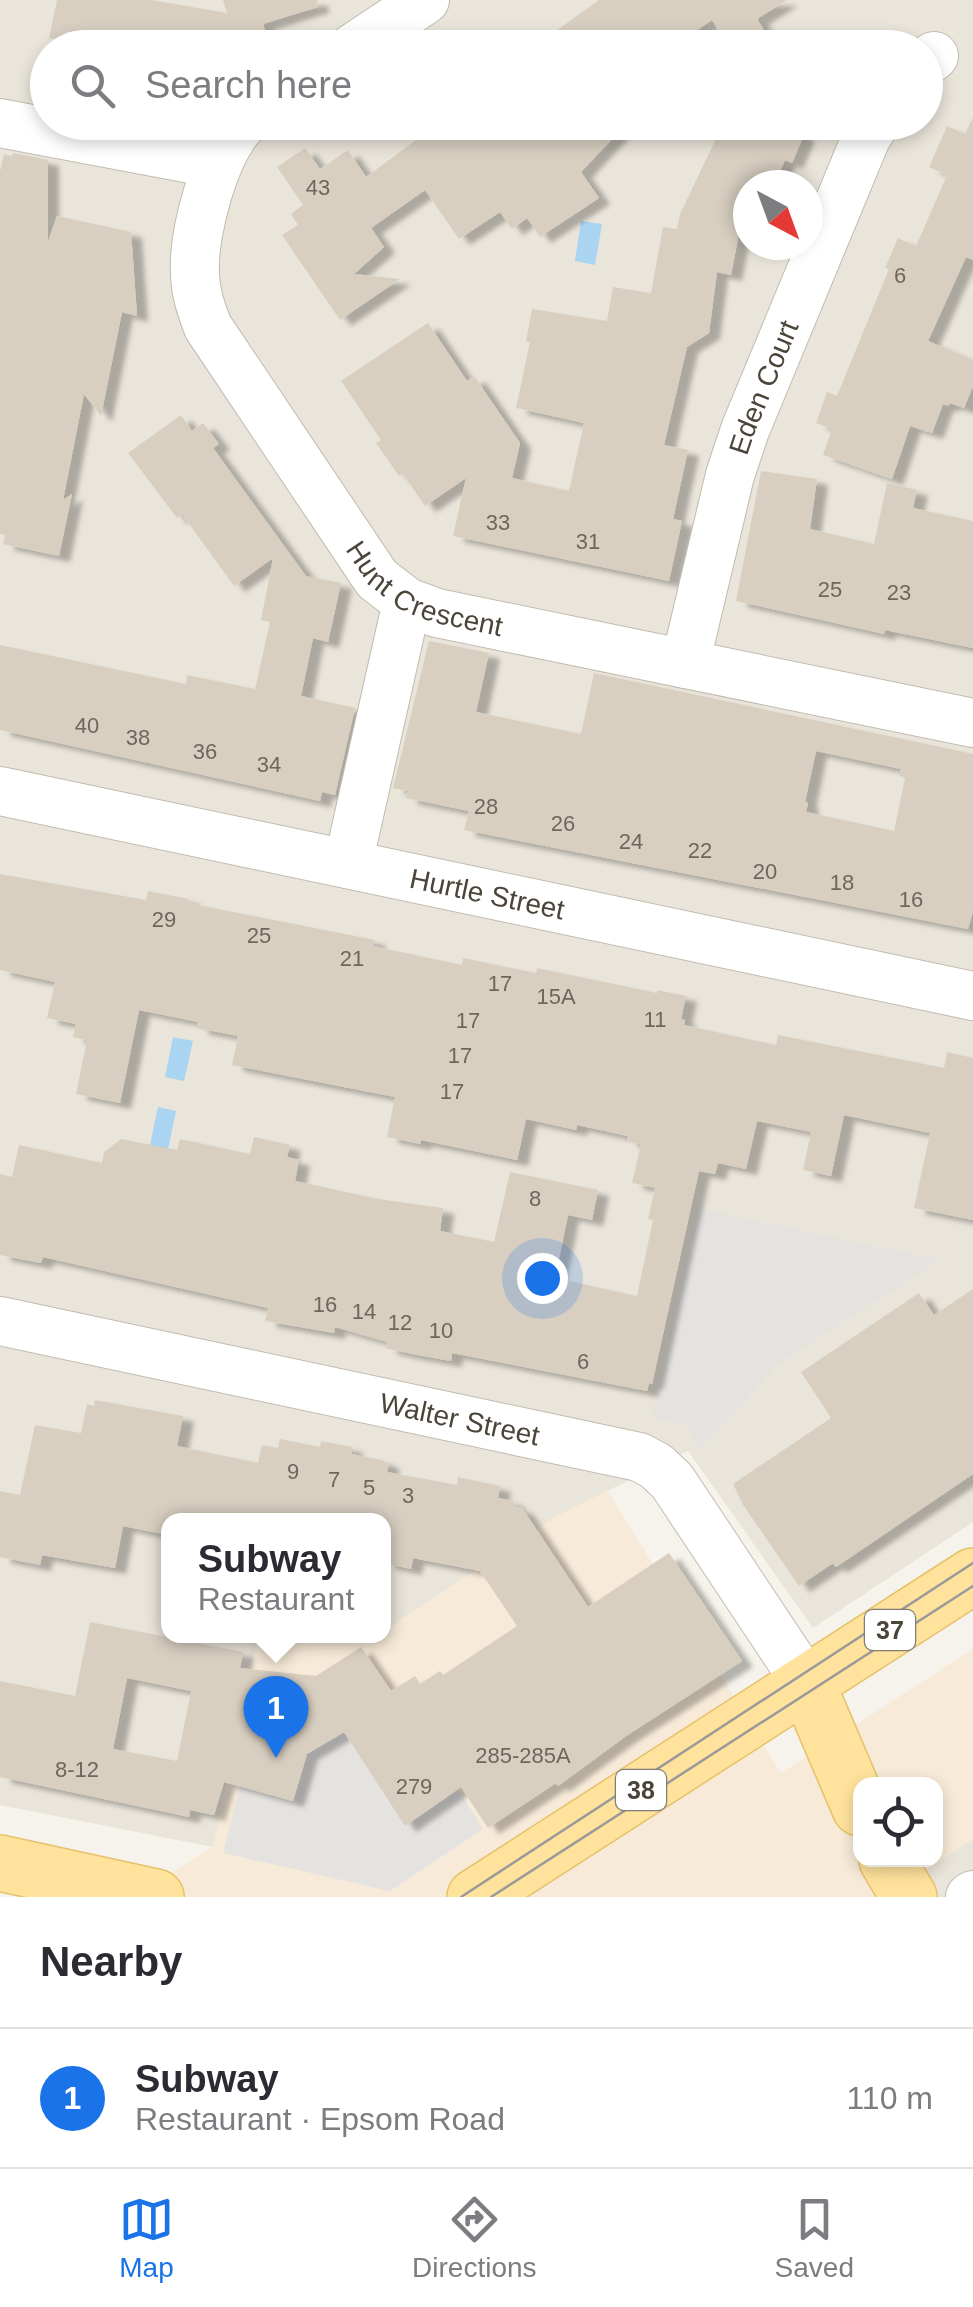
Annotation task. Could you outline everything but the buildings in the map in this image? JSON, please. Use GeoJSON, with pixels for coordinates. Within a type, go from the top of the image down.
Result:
{"type":"FeatureCollection","features":[{"type":"Feature","properties":{"kind":"main road","name":"37"},"geometry":{"type":"LineString","coordinates":[[807,1684],[973,1576]]}},
{"type":"Feature","properties":{"kind":"main road"},"geometry":{"type":"LineString","coordinates":[[807,1684],[853,1792]]}},
{"type":"Feature","properties":{"kind":"main road","name":"38"},"geometry":{"type":"LineString","coordinates":[[476,1897],[807,1684]]}},
{"type":"Feature","properties":{"kind":"main road"},"geometry":{"type":"LineString","coordinates":[[0,1864],[106,1891],[156,1897]]}},
{"type":"Feature","properties":{"kind":"main road"},"geometry":{"type":"LineString","coordinates":[[891,1867],[908,1897]]}},
{"type":"Feature","properties":{"kind":"street"},"geometry":{"type":"LineString","coordinates":[[379,30],[425,0]]}},
{"type":"Feature","properties":{"kind":"street"},"geometry":{"type":"LineString","coordinates":[[0,122],[30,128]]}},
{"type":"Feature","properties":{"kind":"street"},"geometry":{"type":"LineString","coordinates":[[93,140],[217,164]]}},
{"type":"Feature","properties":{"kind":"street","name":"Hunt Crescent"},"geometry":{"type":"LineString","coordinates":[[230,140],[217,164],[203,216],[194,269],[198,300],[208,326],[377,579],[407,602],[438,613],[973,723]]}},
{"type":"Feature","properties":{"kind":"street","name":"Eden Court"},"geometry":{"type":"LineString","coordinates":[[685,664],[730,475],[745,430],[865,140]]}},
{"type":"Feature","properties":{"kind":"street"},"geometry":{"type":"LineString","coordinates":[[348,864],[407,602]]}},
{"type":"Feature","properties":{"kind":"street","name":"Hurtle Street"},"geometry":{"type":"LineString","coordinates":[[0,792],[973,996]]}},
{"type":"Feature","properties":{"kind":"street","name":"Walter Street"},"geometry":{"type":"LineString","coordinates":[[0,1321],[639,1457],[672,1481],[807,1684]]}},
{"type":"Feature","properties":{"kind":"shaded area"},"geometry":{"type":"Polygon","coordinates":[[[0,0],[973,0],[973,1522],[813,1628],[688,1451],[557,1516],[391,1626],[391,1513],[161,1513],[161,1643],[257,1643],[213,1847],[0,1805],[0,0]]]}},
{"type":"Feature","properties":{"kind":"shaded area"},"geometry":{"type":"Polygon","coordinates":[[[697,1208],[940,1260],[778,1364],[701,1449],[684,1424],[652,1418],[697,1208]]]}},
{"type":"Feature","properties":{"kind":"shaded area"},"geometry":{"type":"Polygon","coordinates":[[[608,1491],[781,1773],[973,1649],[973,1839],[943,1859],[943,1777],[853,1777],[853,1867],[930,1867],[884,1897],[131,1897],[213,1847],[257,1643],[391,1643],[391,1626],[557,1516],[608,1491]]]}},
{"type":"Feature","properties":{"kind":"shaded area"},"geometry":{"type":"Polygon","coordinates":[[[347,1730],[405,1825],[458,1789],[483,1829],[390,1891],[223,1853],[240,1786],[293,1801],[307,1754],[347,1730]]]}},
{"type":"Feature","properties":{"kind":"shaded area"},"geometry":{"type":"Polygon","coordinates":[[[973,1839],[973,1897],[884,1897],[930,1867],[943,1867],[943,1859],[973,1839]]]}},
{"type":"Feature","properties":{"kind":"water"},"geometry":{"type":"Polygon","coordinates":[[[581,221],[602,224],[595,265],[575,261],[581,221]]]}},
{"type":"Feature","properties":{"kind":"water"},"geometry":{"type":"Polygon","coordinates":[[[173,1037],[193,1041],[184,1081],[165,1077],[173,1037]]]}},
{"type":"Feature","properties":{"kind":"water"},"geometry":{"type":"Polygon","coordinates":[[[158,1107],[176,1111],[168,1149],[150,1145],[158,1107]]]}},
{"type":"Feature","properties":{"kind":"tram line"},"geometry":{"type":"LineString","coordinates":[[461,1897],[973,1563]]}},
{"type":"Feature","properties":{"kind":"tram line"},"geometry":{"type":"LineString","coordinates":[[491,1897],[973,1586]]}},
{"type":"Feature","properties":{"kind":"place","name":"Subway"},"geometry":{"type":"Point","coordinates":[276,1758]}}]}
